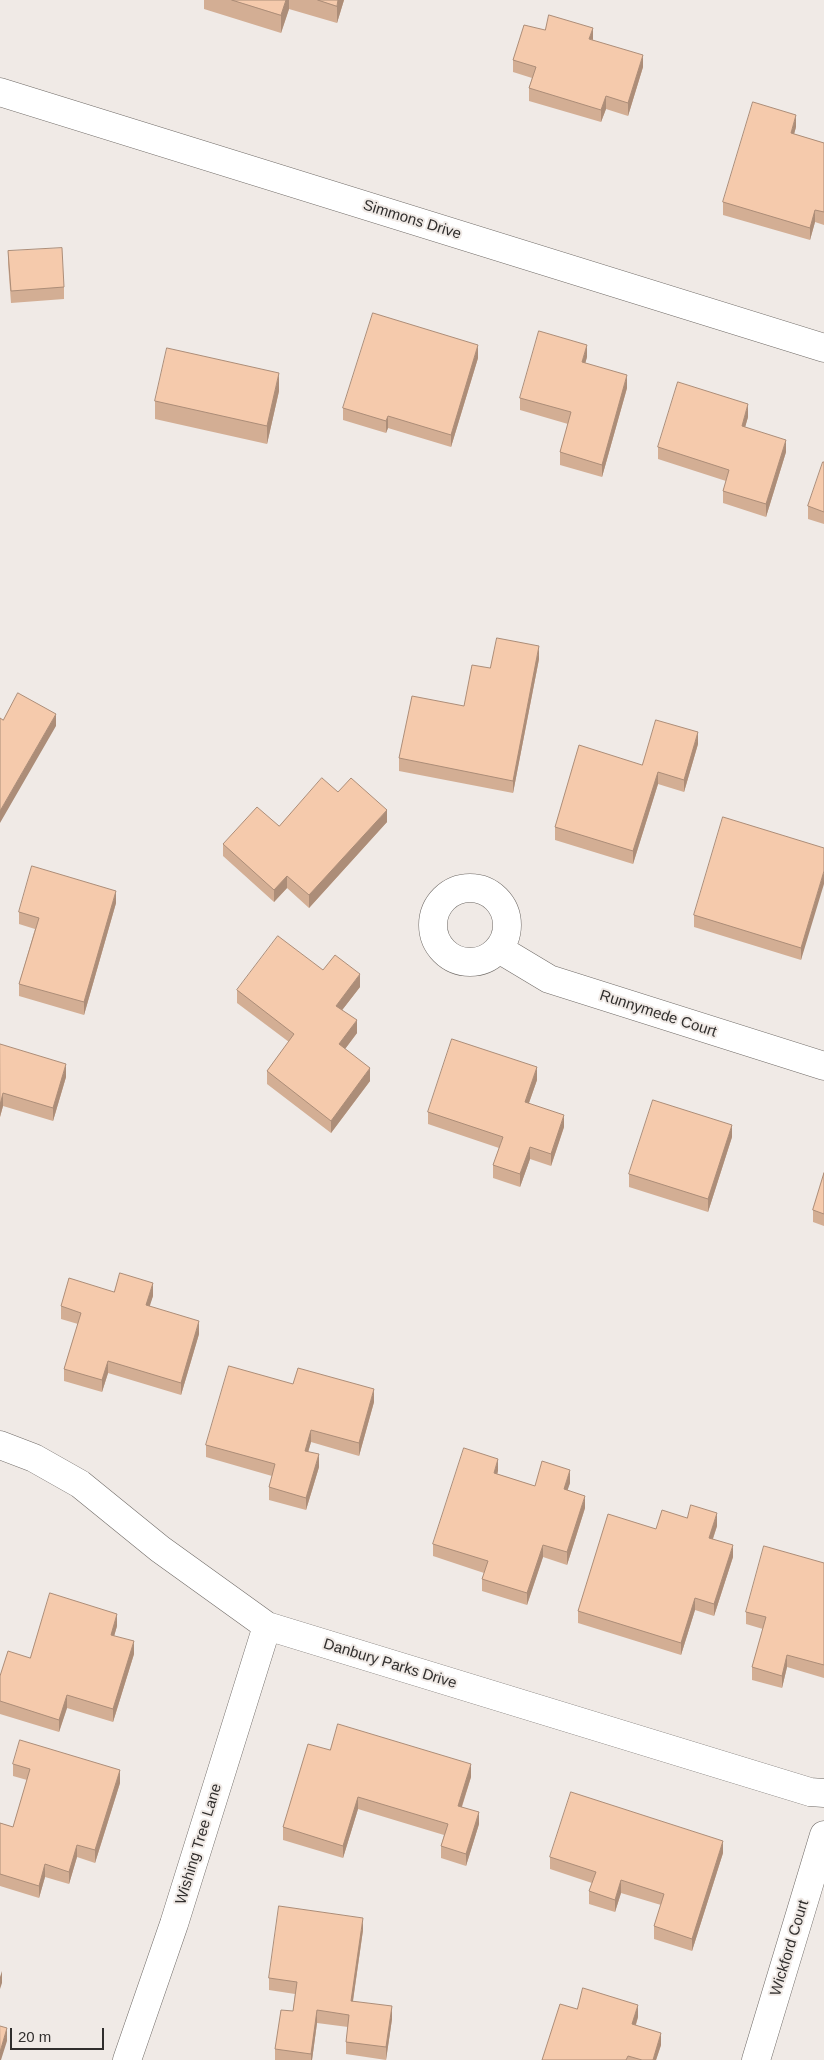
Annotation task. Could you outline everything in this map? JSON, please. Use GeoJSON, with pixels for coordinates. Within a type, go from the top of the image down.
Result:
{"type":"FeatureCollection","features":[{"type":"Feature","properties":{"kind":"street","name":"Simmons Drive"},"geometry":{"type":"LineString","coordinates":[[0,92],[824,348]]}},
{"type":"Feature","properties":{"kind":"street","name":"Runnymede Court"},"geometry":{"type":"LineString","coordinates":[[498,949],[549,980],[824,1066]]}},
{"type":"Feature","properties":{"kind":"street","name":"Danbury Parks Drive"},"geometry":{"type":"LineString","coordinates":[[0,1445],[34,1458],[80,1484],[160,1549],[267,1626],[810,1792],[824,1793]]}},
{"type":"Feature","properties":{"kind":"street","name":"Wishing Tree Lane"},"geometry":{"type":"LineString","coordinates":[[127,2060],[174,1924],[267,1626]]}},
{"type":"Feature","properties":{"kind":"street","name":"Wickford Court"},"geometry":{"type":"LineString","coordinates":[[756,2060],[824,1835]]}},
{"type":"Feature","properties":{"kind":"building"},"geometry":{"type":"Polygon","coordinates":[[[232,0],[286,0],[281,15],[232,0]]]}},
{"type":"Feature","properties":{"kind":"building"},"geometry":{"type":"Polygon","coordinates":[[[318,0],[338,0],[337,6],[318,0]]]}},
{"type":"Feature","properties":{"kind":"building"},"geometry":{"type":"Polygon","coordinates":[[[549,15],[593,28],[589,39],[643,55],[628,103],[606,96],[601,110],[529,88],[536,67],[513,60],[524,25],[545,30],[549,15]]]}},
{"type":"Feature","properties":{"kind":"building"},"geometry":{"type":"Polygon","coordinates":[[[753,102],[796,115],[791,133],[824,143],[824,212],[815,210],[810,228],[723,202],[753,102]]]}},
{"type":"Feature","properties":{"kind":"building"},"geometry":{"type":"Polygon","coordinates":[[[62,248],[64,287],[11,291],[8,251],[62,248]]]}},
{"type":"Feature","properties":{"kind":"building"},"geometry":{"type":"Polygon","coordinates":[[[373,313],[478,345],[451,435],[388,416],[386,421],[343,408],[373,313]]]}},
{"type":"Feature","properties":{"kind":"building"},"geometry":{"type":"Polygon","coordinates":[[[539,331],[587,345],[582,362],[627,375],[602,465],[560,452],[571,412],[520,398],[539,331]]]}},
{"type":"Feature","properties":{"kind":"building"},"geometry":{"type":"Polygon","coordinates":[[[167,348],[279,373],[267,426],[155,401],[167,348]]]}},
{"type":"Feature","properties":{"kind":"building"},"geometry":{"type":"Polygon","coordinates":[[[678,382],[748,404],[742,426],[786,440],[766,504],[723,491],[729,470],[658,447],[678,382]]]}},
{"type":"Feature","properties":{"kind":"building"},"geometry":{"type":"Polygon","coordinates":[[[824,462],[824,512],[808,506],[824,462]]]}},
{"type":"Feature","properties":{"kind":"building"},"geometry":{"type":"Polygon","coordinates":[[[497,638],[539,646],[513,781],[399,758],[412,696],[464,706],[472,665],[490,668],[497,638]]]}},
{"type":"Feature","properties":{"kind":"building"},"geometry":{"type":"Polygon","coordinates":[[[18,693],[56,714],[0,811],[0,718],[3,720],[18,693]]]}},
{"type":"Feature","properties":{"kind":"building"},"geometry":{"type":"Polygon","coordinates":[[[656,720],[698,732],[684,780],[658,772],[633,851],[555,827],[579,745],[642,765],[656,720]]]}},
{"type":"Feature","properties":{"kind":"building"},"geometry":{"type":"Polygon","coordinates":[[[322,778],[338,792],[351,778],[387,810],[309,895],[287,876],[274,890],[223,844],[257,807],[279,826],[322,778]]]}},
{"type":"Feature","properties":{"kind":"building"},"geometry":{"type":"Polygon","coordinates":[[[723,817],[824,848],[824,871],[801,948],[694,915],[723,817]]]}},
{"type":"Feature","properties":{"kind":"building"},"geometry":{"type":"Polygon","coordinates":[[[32,866],[116,891],[84,1002],[19,984],[39,918],[19,912],[32,866]]]}},
{"type":"Feature","properties":{"kind":"building"},"geometry":{"type":"Polygon","coordinates":[[[278,936],[323,970],[335,955],[360,974],[336,1006],[357,1020],[339,1044],[370,1068],[331,1121],[267,1071],[294,1034],[237,990],[278,936]]]}},
{"type":"Feature","properties":{"kind":"building"},"geometry":{"type":"Polygon","coordinates":[[[452,1039],[537,1067],[525,1102],[564,1115],[551,1154],[530,1147],[520,1174],[493,1165],[503,1137],[428,1112],[452,1039]]]}},
{"type":"Feature","properties":{"kind":"building"},"geometry":{"type":"Polygon","coordinates":[[[0,1044],[66,1064],[53,1108],[3,1093],[0,1105],[0,1044]]]}},
{"type":"Feature","properties":{"kind":"building"},"geometry":{"type":"Polygon","coordinates":[[[653,1100],[732,1125],[708,1199],[629,1174],[653,1100]]]}},
{"type":"Feature","properties":{"kind":"building"},"geometry":{"type":"Polygon","coordinates":[[[824,1173],[824,1214],[813,1210],[824,1173]]]}},
{"type":"Feature","properties":{"kind":"building"},"geometry":{"type":"Polygon","coordinates":[[[120,1273],[153,1283],[146,1305],[199,1321],[181,1383],[108,1361],[102,1380],[64,1369],[81,1313],[61,1306],[69,1278],[114,1292],[120,1273]]]}},
{"type":"Feature","properties":{"kind":"building"},"geometry":{"type":"Polygon","coordinates":[[[229,1366],[293,1384],[298,1368],[374,1389],[359,1443],[311,1430],[305,1451],[319,1454],[306,1498],[269,1487],[275,1464],[206,1445],[229,1366]]]}},
{"type":"Feature","properties":{"kind":"building"},"geometry":{"type":"Polygon","coordinates":[[[464,1448],[498,1459],[494,1473],[535,1486],[542,1461],[570,1470],[564,1489],[585,1496],[567,1552],[543,1545],[527,1593],[482,1579],[488,1561],[433,1544],[464,1448]]]}},
{"type":"Feature","properties":{"kind":"building"},"geometry":{"type":"Polygon","coordinates":[[[691,1505],[717,1513],[709,1538],[733,1545],[714,1604],[695,1598],[681,1643],[578,1611],[608,1514],[656,1529],[662,1510],[687,1518],[691,1505]]]}},
{"type":"Feature","properties":{"kind":"building"},"geometry":{"type":"Polygon","coordinates":[[[764,1546],[824,1563],[824,1665],[787,1655],[782,1676],[752,1667],[766,1617],[746,1612],[764,1546]]]}},
{"type":"Feature","properties":{"kind":"building"},"geometry":{"type":"Polygon","coordinates":[[[50,1593],[117,1614],[111,1635],[134,1641],[113,1709],[67,1695],[59,1720],[0,1701],[0,1676],[8,1651],[30,1658],[50,1593]]]}},
{"type":"Feature","properties":{"kind":"building"},"geometry":{"type":"Polygon","coordinates":[[[338,1724],[471,1764],[458,1806],[479,1812],[466,1854],[441,1846],[448,1824],[358,1797],[343,1846],[283,1827],[308,1744],[330,1750],[338,1724]]]}},
{"type":"Feature","properties":{"kind":"building"},"geometry":{"type":"Polygon","coordinates":[[[20,1740],[120,1770],[95,1850],[77,1845],[69,1872],[45,1864],[39,1886],[0,1874],[0,1823],[13,1827],[30,1769],[13,1764],[20,1740]]]}},
{"type":"Feature","properties":{"kind":"building"},"geometry":{"type":"Polygon","coordinates":[[[571,1792],[723,1841],[692,1939],[654,1926],[664,1894],[621,1880],[615,1900],[589,1891],[596,1872],[550,1857],[571,1792]]]}},
{"type":"Feature","properties":{"kind":"building"},"geometry":{"type":"Polygon","coordinates":[[[279,1906],[363,1918],[351,2001],[392,2006],[386,2047],[346,2042],[349,2015],[317,2010],[311,2054],[275,2049],[281,2010],[293,2011],[297,1982],[269,1978],[279,1906]]]}},
{"type":"Feature","properties":{"kind":"building"},"geometry":{"type":"Polygon","coordinates":[[[583,1988],[638,2005],[632,2024],[661,2033],[653,2060],[642,2060],[628,2056],[626,2060],[542,2060],[560,2004],[577,2009],[583,1988]]]}},
{"type":"Feature","properties":{"kind":"building"},"geometry":{"type":"Polygon","coordinates":[[[0,2026],[7,2028],[0,2052],[0,2026]]]}}]}
